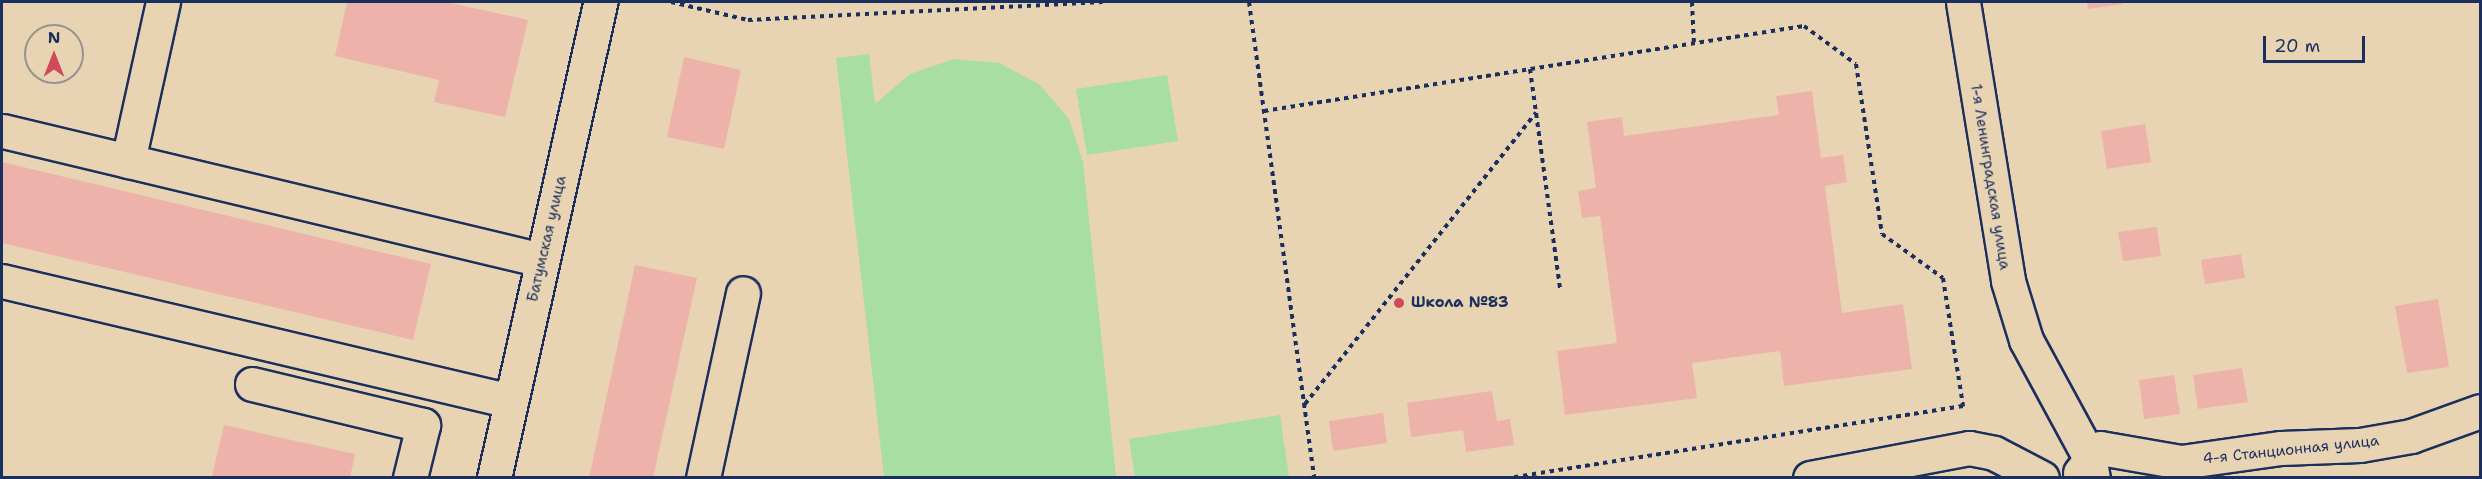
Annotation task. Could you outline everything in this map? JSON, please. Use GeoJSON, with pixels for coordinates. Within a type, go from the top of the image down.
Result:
{"type":"FeatureCollection","features":[{"type":"Feature","properties":{"kind":"street"},"geometry":{"type":"LineString","coordinates":[[128,161],[163,2]]}},
{"type":"Feature","properties":{"kind":"street","name":"Батумская улица"},"geometry":{"type":"LineString","coordinates":[[494,477],[600,2]]}},
{"type":"Feature","properties":{"kind":"street","name":"1-я Ленинградская улица"},"geometry":{"type":"LineString","coordinates":[[1963,2],[2008,281],[2026,340],[2087,470]]}},
{"type":"Feature","properties":{"kind":"street"},"geometry":{"type":"LineString","coordinates":[[3,131],[542,260]]}},
{"type":"Feature","properties":{"kind":"street"},"geometry":{"type":"LineString","coordinates":[[2,281],[511,401]]}},
{"type":"Feature","properties":{"kind":"street"},"geometry":{"type":"LineString","coordinates":[[703,477],[743,293]]}},
{"type":"Feature","properties":{"kind":"street"},"geometry":{"type":"LineString","coordinates":[[252,384],[423,424],[411,477]]}},
{"type":"Feature","properties":{"kind":"street","name":"4-я Станционная улица"},"geometry":{"type":"LineString","coordinates":[[2087,470],[2100,448],[2117,448],[2181,462],[2281,448],[2360,445],[2411,436],[2481,411]]}},
{"type":"Feature","properties":{"kind":"street"},"geometry":{"type":"LineString","coordinates":[[1809,477],[1969,448],[1994,453],[2042,477]]}},
{"type":"Feature","properties":{"kind":"path"},"geometry":{"type":"LineString","coordinates":[[671,2],[748,20],[1103,2]]}},
{"type":"Feature","properties":{"kind":"path"},"geometry":{"type":"LineString","coordinates":[[1250,2],[1314,477]]}},
{"type":"Feature","properties":{"kind":"path"},"geometry":{"type":"LineString","coordinates":[[1692,2],[1695,44]]}},
{"type":"Feature","properties":{"kind":"path"},"geometry":{"type":"LineString","coordinates":[[1264,111],[1804,27],[1856,64],[1882,234],[1943,278],[1963,406],[1506,477]]}},
{"type":"Feature","properties":{"kind":"path"},"geometry":{"type":"LineString","coordinates":[[1530,69],[1560,288]]}},
{"type":"Feature","properties":{"kind":"path"},"geometry":{"type":"LineString","coordinates":[[1304,405],[1536,113]]}},
{"type":"Feature","properties":{"kind":"green space"},"geometry":{"type":"Polygon","coordinates":[[[869,54],[875,104],[910,74],[954,59],[999,63],[1039,84],[1069,119],[1083,162],[1116,477],[884,477],[836,58],[869,54]]]}},
{"type":"Feature","properties":{"kind":"green space"},"geometry":{"type":"Polygon","coordinates":[[[1167,75],[1178,141],[1087,155],[1076,89],[1167,75]]]}},
{"type":"Feature","properties":{"kind":"green space"},"geometry":{"type":"Polygon","coordinates":[[[1280,415],[1289,477],[1135,477],[1129,439],[1280,415]]]}},
{"type":"Feature","properties":{"kind":"building"},"geometry":{"type":"Polygon","coordinates":[[[347,2],[446,2],[528,20],[505,117],[434,102],[439,80],[335,56],[347,2]]]}},
{"type":"Feature","properties":{"kind":"building"},"geometry":{"type":"Polygon","coordinates":[[[2087,2],[2122,2],[2123,4],[2088,9],[2087,2]]]}},
{"type":"Feature","properties":{"kind":"building"},"geometry":{"type":"Polygon","coordinates":[[[684,57],[741,70],[724,149],[667,137],[684,57]]]}},
{"type":"Feature","properties":{"kind":"building"},"geometry":{"type":"Polygon","coordinates":[[[1812,91],[1821,158],[1843,155],[1847,182],[1825,186],[1842,313],[1903,304],[1912,369],[1784,386],[1780,351],[1692,363],[1697,398],[1565,415],[1557,351],[1617,343],[1600,216],[1582,218],[1578,191],[1596,188],[1587,122],[1622,117],[1624,136],[1779,115],[1776,96],[1812,91]]]}},
{"type":"Feature","properties":{"kind":"building"},"geometry":{"type":"Polygon","coordinates":[[[2145,124],[2151,162],[2107,169],[2101,131],[2145,124]]]}},
{"type":"Feature","properties":{"kind":"building"},"geometry":{"type":"Polygon","coordinates":[[[2,162],[431,264],[413,340],[2,243],[2,162]]]}},
{"type":"Feature","properties":{"kind":"building"},"geometry":{"type":"Polygon","coordinates":[[[2157,227],[2161,256],[2123,261],[2118,232],[2157,227]]]}},
{"type":"Feature","properties":{"kind":"building"},"geometry":{"type":"Polygon","coordinates":[[[2241,254],[2245,278],[2205,284],[2201,260],[2241,254]]]}},
{"type":"Feature","properties":{"kind":"building"},"geometry":{"type":"Polygon","coordinates":[[[635,265],[697,278],[653,478],[589,478],[635,265]]]}},
{"type":"Feature","properties":{"kind":"building"},"geometry":{"type":"Polygon","coordinates":[[[2438,299],[2449,367],[2407,373],[2395,306],[2438,299]]]}},
{"type":"Feature","properties":{"kind":"building"},"geometry":{"type":"Polygon","coordinates":[[[2242,368],[2248,402],[2198,409],[2193,375],[2242,368]]]}},
{"type":"Feature","properties":{"kind":"building"},"geometry":{"type":"Polygon","coordinates":[[[2174,375],[2180,414],[2144,419],[2139,380],[2174,375]]]}},
{"type":"Feature","properties":{"kind":"building"},"geometry":{"type":"Polygon","coordinates":[[[1492,391],[1497,421],[1510,419],[1514,445],[1466,452],[1463,430],[1411,437],[1407,403],[1492,391]]]}},
{"type":"Feature","properties":{"kind":"building"},"geometry":{"type":"Polygon","coordinates":[[[1383,413],[1387,443],[1333,451],[1329,421],[1383,413]]]}},
{"type":"Feature","properties":{"kind":"building"},"geometry":{"type":"Polygon","coordinates":[[[224,425],[355,454],[350,478],[212,476],[224,425]]]}},
{"type":"Feature","properties":{"kind":"place","name":"Школа №83"},"geometry":{"type":"Point","coordinates":[1399,303]}}]}
